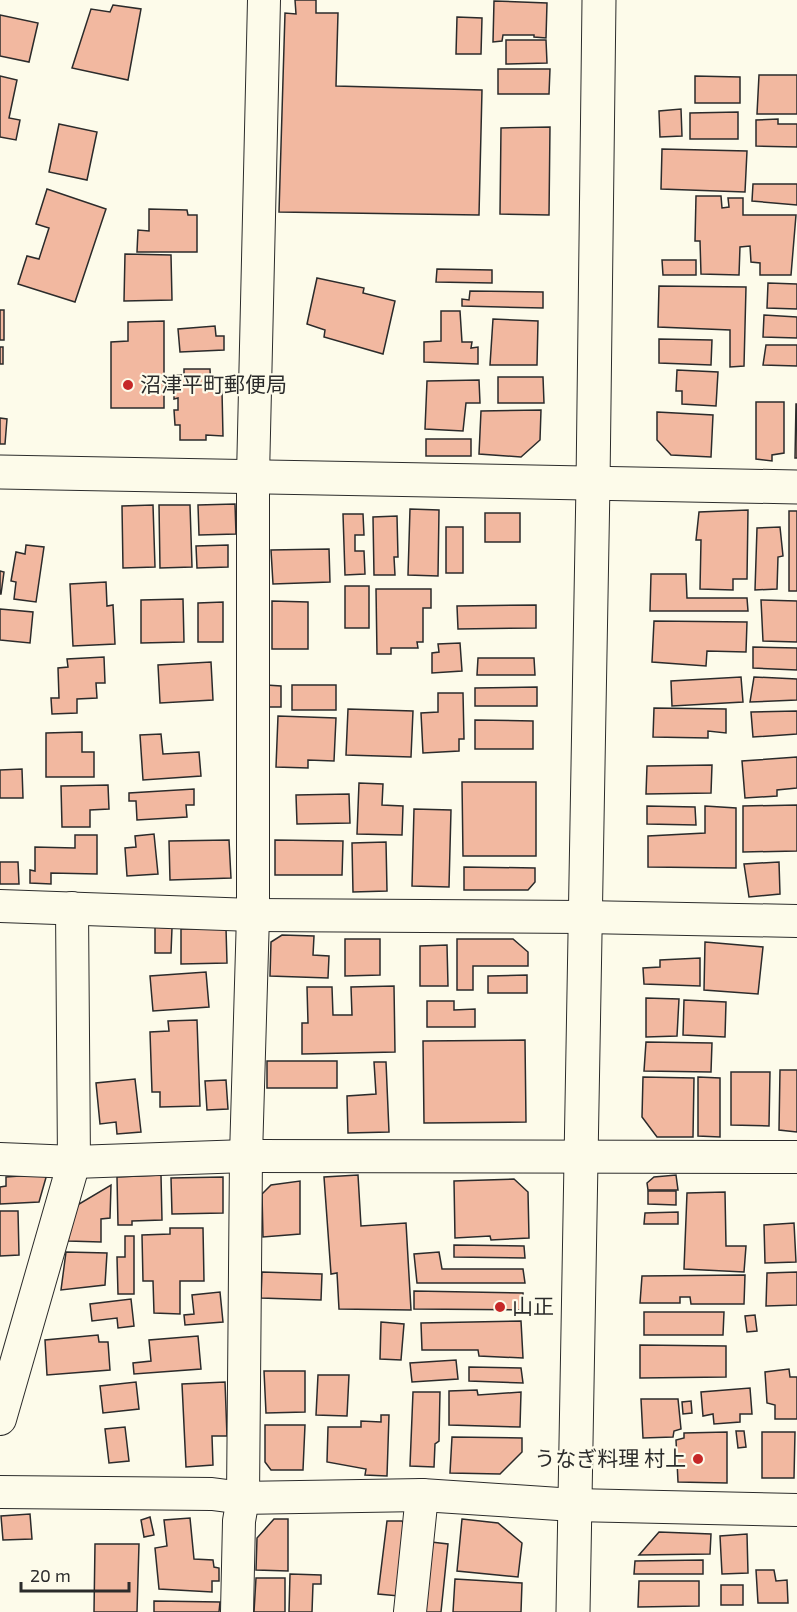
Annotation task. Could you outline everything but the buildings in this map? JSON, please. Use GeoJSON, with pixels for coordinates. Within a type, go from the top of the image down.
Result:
{"type":"FeatureCollection","features":[{"type":"Feature","properties":{"kind":"street"},"geometry":{"type":"LineString","coordinates":[[237,1612],[239,1521],[243,1498],[246,1156],[253,915],[253,476],[264,0]]}},
{"type":"Feature","properties":{"kind":"street"},"geometry":{"type":"LineString","coordinates":[[573,1612],[593,484],[599,0]]}},
{"type":"Feature","properties":{"kind":"street"},"geometry":{"type":"LineString","coordinates":[[0,472],[797,487]]}},
{"type":"Feature","properties":{"kind":"street"},"geometry":{"type":"LineString","coordinates":[[0,906],[253,915],[797,921]]}},
{"type":"Feature","properties":{"kind":"street"},"geometry":{"type":"LineString","coordinates":[[0,1419],[74,1162],[72,908]]}},
{"type":"Feature","properties":{"kind":"street"},"geometry":{"type":"LineString","coordinates":[[0,1159],[74,1162],[246,1156],[797,1157]]}},
{"type":"Feature","properties":{"kind":"street"},"geometry":{"type":"LineString","coordinates":[[0,1492],[212,1494],[243,1498],[422,1495],[574,1505],[797,1510]]}},
{"type":"Feature","properties":{"kind":"street"},"geometry":{"type":"LineString","coordinates":[[410,1612],[422,1495]]}},
{"type":"Feature","properties":{"kind":"place","name":"沼津平町郵便局"},"geometry":{"type":"Point","coordinates":[128,385]}},
{"type":"Feature","properties":{"kind":"place","name":"山正"},"geometry":{"type":"Point","coordinates":[500,1307]}},
{"type":"Feature","properties":{"kind":"place","name":"うなぎ料理 村上"},"geometry":{"type":"Point","coordinates":[698,1459]}}]}
